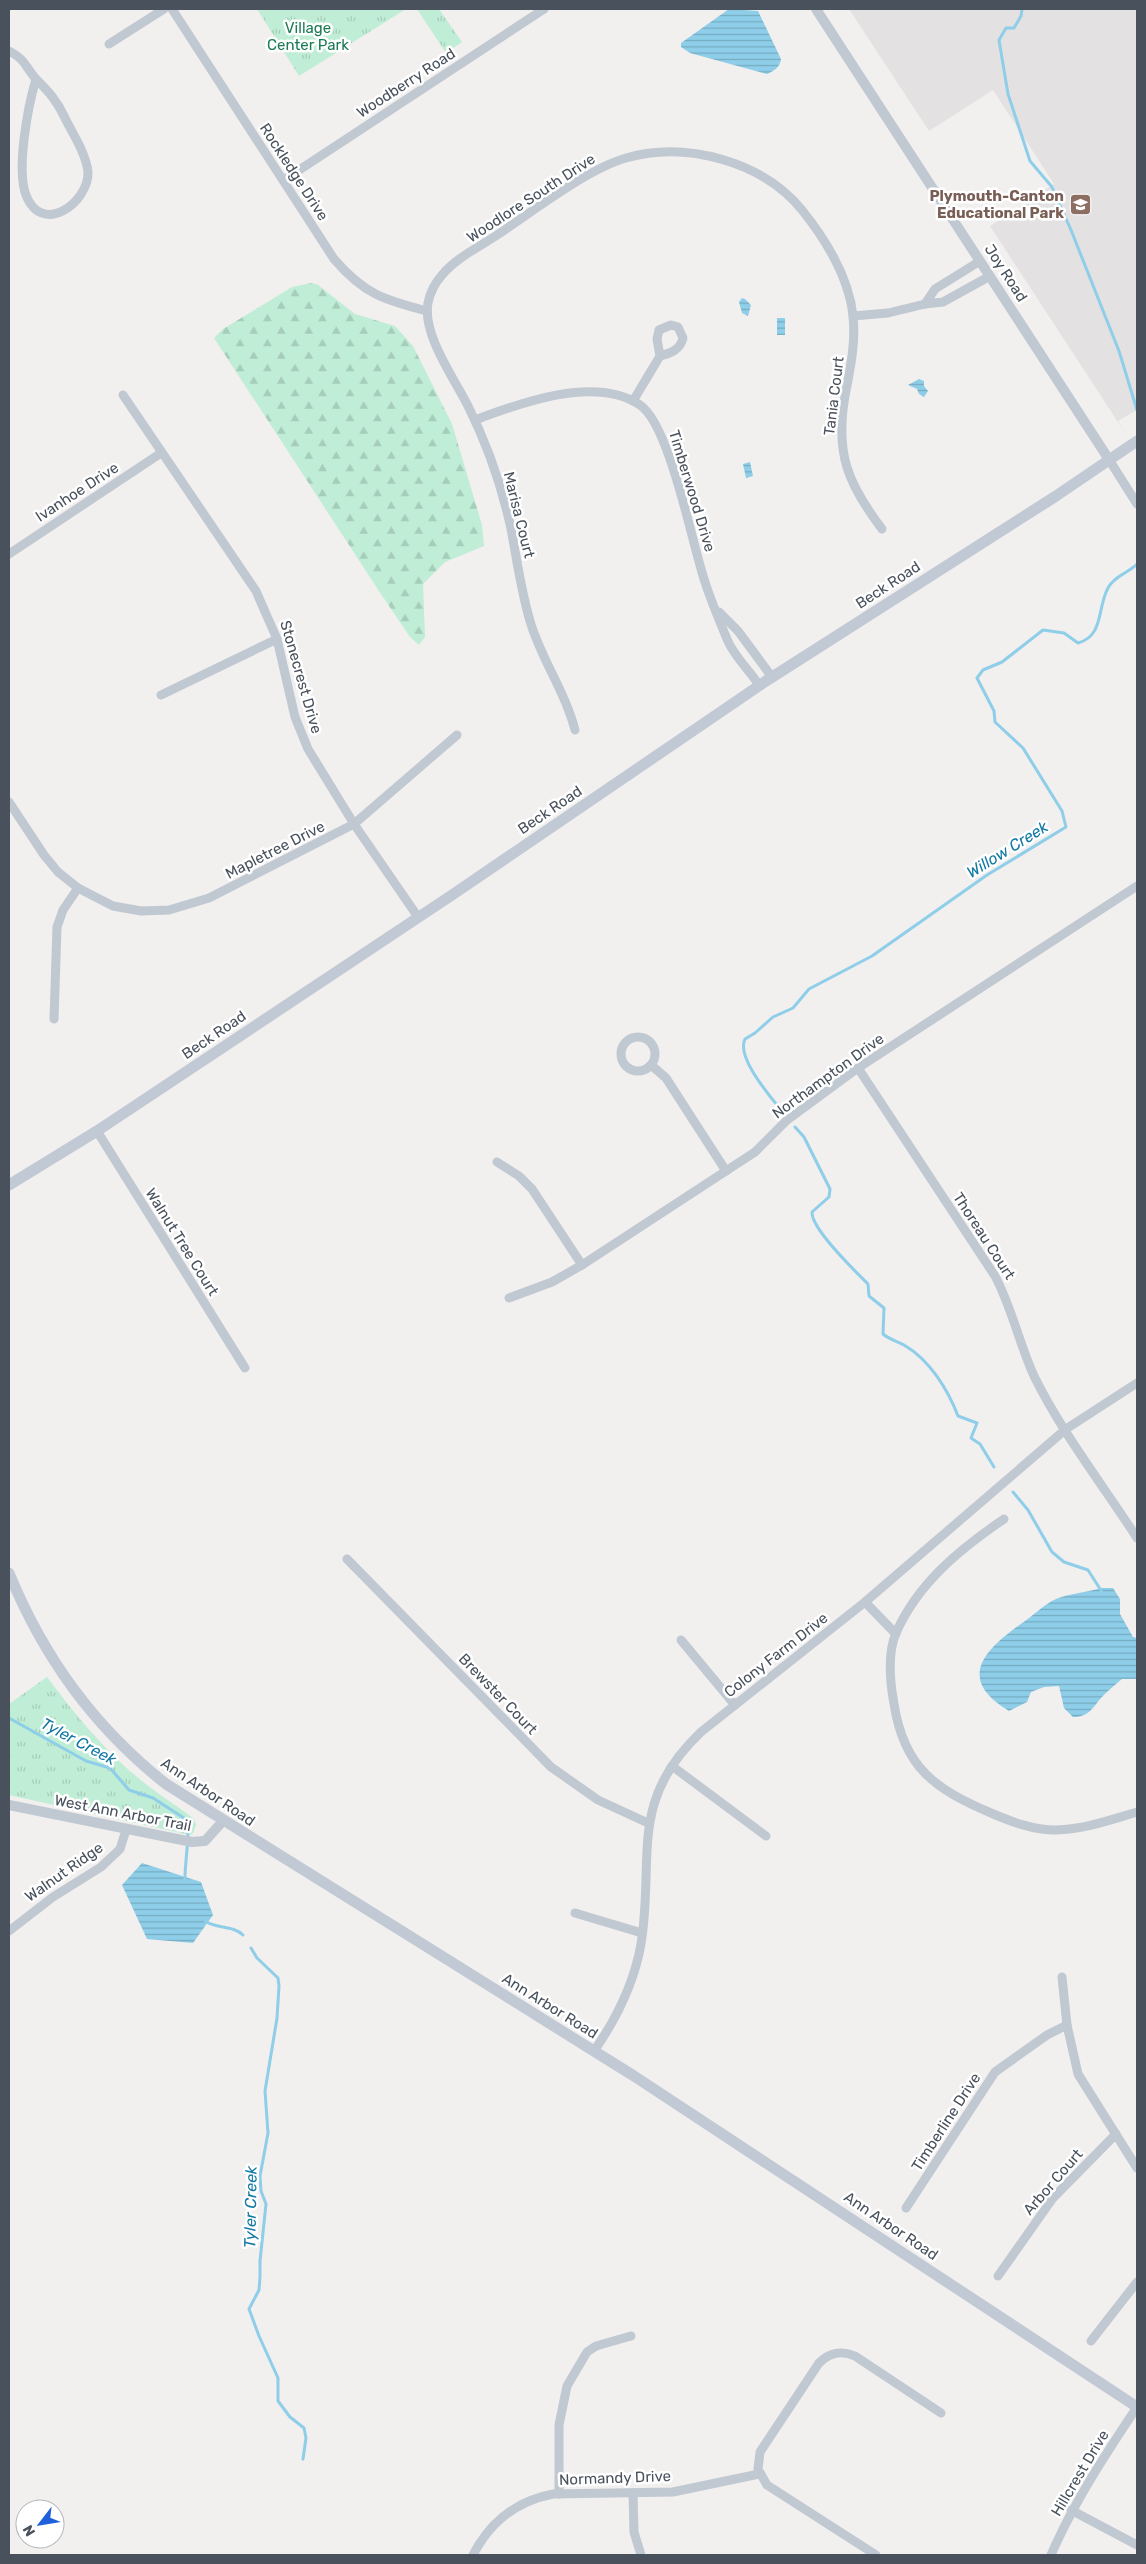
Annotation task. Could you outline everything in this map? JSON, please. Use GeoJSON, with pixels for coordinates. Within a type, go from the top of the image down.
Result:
{"type":"FeatureCollection","features":[{"type":"Feature","properties":{"kind":"main road","name":"Beck Road"},"geometry":{"type":"LineString","coordinates":[[9,1185],[97,1131],[418,917],[772,677],[1047,502],[1108,458],[1137,440]]}},
{"type":"Feature","properties":{"kind":"main road","name":"Ann Arbor Road"},"geometry":{"type":"LineString","coordinates":[[9,1573],[41,1642],[87,1710],[142,1765],[185,1797],[594,2051],[1137,2407]]}},
{"type":"Feature","properties":{"kind":"street"},"geometry":{"type":"LineString","coordinates":[[109,44],[164,9]]}},
{"type":"Feature","properties":{"kind":"street","name":"Rockledge Drive"},"geometry":{"type":"LineString","coordinates":[[172,9],[334,259],[348,275],[366,290],[383,298],[427,311]]}},
{"type":"Feature","properties":{"kind":"street","name":"Woodberry Road"},"geometry":{"type":"LineString","coordinates":[[284,180],[544,9]]}},
{"type":"Feature","properties":{"kind":"street","name":"Joy Road"},"geometry":{"type":"LineString","coordinates":[[816,9],[1137,504]]}},
{"type":"Feature","properties":{"kind":"street"},"geometry":{"type":"LineString","coordinates":[[9,51],[25,61],[36,79],[58,102],[82,152],[88,171],[87,182],[80,194],[65,210],[53,216],[45,216],[30,202],[24,185],[26,119],[36,79]]}},
{"type":"Feature","properties":{"kind":"street","name":"Woodlore South Drive"},"geometry":{"type":"LineString","coordinates":[[427,311],[432,291],[446,270],[531,213],[599,169],[622,158],[647,153],[672,152],[711,157],[736,164],[764,178],[791,199],[803,212],[839,268],[850,297],[853,316]]}},
{"type":"Feature","properties":{"kind":"street"},"geometry":{"type":"LineString","coordinates":[[925,304],[935,289],[980,261]]}},
{"type":"Feature","properties":{"kind":"street"},"geometry":{"type":"LineString","coordinates":[[853,316],[888,313],[925,304],[943,302],[990,276]]}},
{"type":"Feature","properties":{"kind":"street","name":"Marisa Court"},"geometry":{"type":"LineString","coordinates":[[427,311],[434,341],[475,420],[503,498],[532,629],[545,661],[569,706],[575,730]]}},
{"type":"Feature","properties":{"kind":"street","name":"Tania Court"},"geometry":{"type":"LineString","coordinates":[[853,316],[853,348],[844,400],[842,444],[853,485],[860,500],[882,529]]}},
{"type":"Feature","properties":{"kind":"street"},"geometry":{"type":"LineString","coordinates":[[633,401],[660,356]]}},
{"type":"Feature","properties":{"kind":"street","name":"Timberwood Drive"},"geometry":{"type":"LineString","coordinates":[[475,420],[523,402],[559,394],[594,393],[633,401],[650,414],[659,429],[705,584],[728,641],[760,685]]}},
{"type":"Feature","properties":{"kind":"street","name":"Stonecrest Drive"},"geometry":{"type":"LineString","coordinates":[[123,395],[161,453],[246,574],[265,608],[277,639],[295,717],[315,762],[354,824],[418,917]]}},
{"type":"Feature","properties":{"kind":"street","name":"Ivanhoe Drive"},"geometry":{"type":"LineString","coordinates":[[9,554],[161,453]]}},
{"type":"Feature","properties":{"kind":"street","name":"Timberwood Drive"},"geometry":{"type":"LineString","coordinates":[[717,610],[738,631],[772,677]]}},
{"type":"Feature","properties":{"kind":"street"},"geometry":{"type":"LineString","coordinates":[[161,695],[277,639]]}},
{"type":"Feature","properties":{"kind":"street","name":"Mapletree Drive"},"geometry":{"type":"LineString","coordinates":[[9,802],[44,855],[78,888],[102,901],[129,910],[157,911],[181,908],[208,898],[354,824],[457,735]]}},
{"type":"Feature","properties":{"kind":"street","name":"Northampton Drive"},"geometry":{"type":"LineString","coordinates":[[509,1298],[552,1282],[582,1265],[755,1152],[786,1121],[858,1068],[1137,886]]}},
{"type":"Feature","properties":{"kind":"street"},"geometry":{"type":"LineString","coordinates":[[54,1019],[57,927],[63,910],[78,888]]}},
{"type":"Feature","properties":{"kind":"street"},"geometry":{"type":"LineString","coordinates":[[651,1065],[666,1078],[726,1170]]}},
{"type":"Feature","properties":{"kind":"street","name":"Thoreau Court"},"geometry":{"type":"LineString","coordinates":[[858,1068],[995,1276],[1011,1309],[1034,1375],[1066,1429],[1137,1538]]}},
{"type":"Feature","properties":{"kind":"street","name":"Walnut Tree Court"},"geometry":{"type":"LineString","coordinates":[[97,1131],[245,1368]]}},
{"type":"Feature","properties":{"kind":"street"},"geometry":{"type":"LineString","coordinates":[[497,1162],[519,1176],[532,1188],[582,1265]]}},
{"type":"Feature","properties":{"kind":"street","name":"Colony Farm Drive"},"geometry":{"type":"LineString","coordinates":[[594,2051],[613,2022],[628,1991],[642,1933],[645,1848],[648,1823],[657,1793],[672,1766],[695,1738],[865,1602],[1066,1429],[1137,1383]]}},
{"type":"Feature","properties":{"kind":"street"},"geometry":{"type":"LineString","coordinates":[[1004,1519],[941,1568],[913,1603],[896,1634],[890,1667],[893,1698],[900,1730],[918,1766],[946,1792],[1013,1822],[1054,1830],[1094,1825],[1137,1812]]}},
{"type":"Feature","properties":{"kind":"street","name":"Brewster Court"},"geometry":{"type":"LineString","coordinates":[[347,1558],[551,1767],[598,1800],[648,1823]]}},
{"type":"Feature","properties":{"kind":"street"},"geometry":{"type":"LineString","coordinates":[[865,1602],[896,1634]]}},
{"type":"Feature","properties":{"kind":"street"},"geometry":{"type":"LineString","coordinates":[[681,1640],[735,1705]]}},
{"type":"Feature","properties":{"kind":"street"},"geometry":{"type":"LineString","coordinates":[[672,1766],[766,1836]]}},
{"type":"Feature","properties":{"kind":"street","name":"West Ann Arbor Trail"},"geometry":{"type":"LineString","coordinates":[[9,1805],[187,1842],[206,1841],[222,1821]]}},
{"type":"Feature","properties":{"kind":"street","name":"Walnut Ridge"},"geometry":{"type":"LineString","coordinates":[[9,1931],[39,1907],[101,1866],[120,1849],[126,1830]]}},
{"type":"Feature","properties":{"kind":"street"},"geometry":{"type":"LineString","coordinates":[[575,1913],[642,1933]]}},
{"type":"Feature","properties":{"kind":"street"},"geometry":{"type":"LineString","coordinates":[[1062,1977],[1067,2025],[1078,2074],[1137,2168]]}},
{"type":"Feature","properties":{"kind":"street","name":"Timberline Drive"},"geometry":{"type":"LineString","coordinates":[[906,2208],[995,2072],[1047,2035],[1067,2025]]}},
{"type":"Feature","properties":{"kind":"street","name":"Arbor Court"},"geometry":{"type":"LineString","coordinates":[[998,2276],[1053,2198],[1116,2134]]}},
{"type":"Feature","properties":{"kind":"street"},"geometry":{"type":"LineString","coordinates":[[1091,2341],[1137,2282]]}},
{"type":"Feature","properties":{"kind":"street"},"geometry":{"type":"LineString","coordinates":[[559,2494],[560,2418],[567,2386],[587,2352],[596,2346],[631,2336]]}},
{"type":"Feature","properties":{"kind":"street"},"geometry":{"type":"LineString","coordinates":[[876,2555],[767,2485],[759,2474],[757,2463],[760,2452],[818,2363],[828,2356],[839,2353],[856,2356],[941,2413]]}},
{"type":"Feature","properties":{"kind":"street","name":"Hillcrest Drive"},"geometry":{"type":"LineString","coordinates":[[1051,2555],[1071,2510],[1137,2407]]}},
{"type":"Feature","properties":{"kind":"street","name":"Normandy Drive"},"geometry":{"type":"LineString","coordinates":[[473,2555],[486,2533],[506,2513],[525,2502],[542,2496],[672,2492],[759,2474]]}},
{"type":"Feature","properties":{"kind":"street"},"geometry":{"type":"LineString","coordinates":[[634,2493],[634,2532],[641,2555]]}},
{"type":"Feature","properties":{"kind":"street"},"geometry":{"type":"LineString","coordinates":[[1071,2510],[1137,2545]]}},
{"type":"Feature","properties":{"kind":"shaded area","name":"Plymouth-Canton Educational Park"},"geometry":{"type":"Polygon","coordinates":[[[849,9],[1137,9],[1137,410],[1118,421],[1127,436],[990,226],[1054,184],[993,90],[929,131],[849,9]]]}},
{"type":"Feature","properties":{"kind":"green space","name":"Village Center Park"},"geometry":{"type":"Polygon","coordinates":[[[257,9],[406,9],[299,76],[257,9]]]}},
{"type":"Feature","properties":{"kind":"green space"},"geometry":{"type":"Polygon","coordinates":[[[417,9],[439,9],[462,42],[446,53],[417,9]]]}},
{"type":"Feature","properties":{"kind":"green space"},"geometry":{"type":"Polygon","coordinates":[[[311,283],[318,285],[355,314],[395,326],[413,346],[452,424],[482,525],[484,546],[445,562],[423,584],[425,637],[419,645],[410,637],[379,591],[214,338],[223,329],[292,287],[311,283]]]}},
{"type":"Feature","properties":{"kind":"green space"},"geometry":{"type":"Polygon","coordinates":[[[47,1677],[81,1720],[119,1761],[147,1785],[194,1819],[196,1825],[193,1833],[190,1835],[9,1795],[9,1704],[47,1677]]]}},
{"type":"Feature","properties":{"kind":"water"},"geometry":{"type":"Polygon","coordinates":[[[729,9],[758,11],[781,59],[774,70],[767,74],[690,53],[681,47],[681,43],[729,9]]]}},
{"type":"Feature","properties":{"kind":"water"},"geometry":{"type":"Polygon","coordinates":[[[742,298],[751,305],[748,316],[742,313],[739,302],[742,298]]]}},
{"type":"Feature","properties":{"kind":"water"},"geometry":{"type":"Polygon","coordinates":[[[777,318],[785,318],[785,335],[777,335],[777,318]]]}},
{"type":"Feature","properties":{"kind":"water"},"geometry":{"type":"Polygon","coordinates":[[[919,379],[924,381],[924,386],[928,391],[924,397],[919,394],[917,389],[908,385],[919,379]]]}},
{"type":"Feature","properties":{"kind":"water"},"geometry":{"type":"Polygon","coordinates":[[[750,462],[753,476],[746,478],[743,464],[750,462]]]}},
{"type":"Feature","properties":{"kind":"water"},"geometry":{"type":"Polygon","coordinates":[[[1101,1588],[1113,1588],[1120,1599],[1120,1614],[1133,1637],[1137,1638],[1137,1679],[1122,1679],[1089,1712],[1078,1717],[1073,1717],[1064,1708],[1059,1686],[1044,1687],[1031,1692],[1027,1702],[1009,1711],[992,1699],[983,1687],[980,1675],[982,1664],[988,1653],[998,1642],[1052,1601],[1101,1588]]]}},
{"type":"Feature","properties":{"kind":"water"},"geometry":{"type":"Polygon","coordinates":[[[142,1863],[201,1882],[213,1915],[193,1943],[147,1939],[122,1885],[142,1863]]]}},
{"type":"Feature","properties":{"kind":"waterway","name":"Willow Creek"},"geometry":{"type":"LineString","coordinates":[[1022,9],[1021,16],[1014,28],[1006,28],[999,40],[1008,94],[1030,161],[1052,187],[1071,230],[1119,351],[1137,410]]}},
{"type":"Feature","properties":{"kind":"waterway","name":"Willow Creek"},"geometry":{"type":"LineString","coordinates":[[781,1110],[762,1086],[749,1065],[743,1047],[745,1039],[773,1017],[793,1008],[809,989],[872,956],[987,875],[1066,827],[1062,811],[1023,748],[995,722],[994,711],[977,678],[983,670],[1002,662],[1043,630],[1064,633],[1078,643],[1086,639],[1096,628],[1108,588],[1118,577],[1137,564]]}},
{"type":"Feature","properties":{"kind":"waterway","name":"Willow Creek"},"geometry":{"type":"LineString","coordinates":[[795,1127],[804,1137],[830,1189],[829,1197],[812,1212],[819,1229],[835,1250],[868,1284],[869,1296],[884,1308],[883,1334],[904,1345],[922,1359],[937,1376],[958,1416],[977,1423],[971,1438],[980,1444],[994,1467]]}},
{"type":"Feature","properties":{"kind":"waterway","name":"Willow Creek"},"geometry":{"type":"LineString","coordinates":[[1013,1492],[1028,1510],[1052,1552],[1064,1562],[1088,1570],[1102,1592]]}},
{"type":"Feature","properties":{"kind":"waterway","name":"Tyler Creek"},"geometry":{"type":"LineString","coordinates":[[9,1718],[86,1761],[110,1768],[129,1790],[153,1798],[187,1820],[185,1881]]}},
{"type":"Feature","properties":{"kind":"waterway","name":"Tyler Creek"},"geometry":{"type":"LineString","coordinates":[[205,1921],[234,1930],[243,1935]]}},
{"type":"Feature","properties":{"kind":"waterway","name":"Tyler Creek"},"geometry":{"type":"LineString","coordinates":[[251,1948],[257,1958],[278,1978],[279,1986],[277,2018],[265,2091],[268,2133],[260,2176],[261,2191],[266,2204],[259,2290],[249,2309],[278,2378],[278,2401],[290,2417],[304,2428],[306,2438],[303,2459]]}},
{"type":"Feature","properties":{"kind":"place","name":"Plymouth-Canton Educational Park"},"geometry":{"type":"Point","coordinates":[1080,205]}}]}
